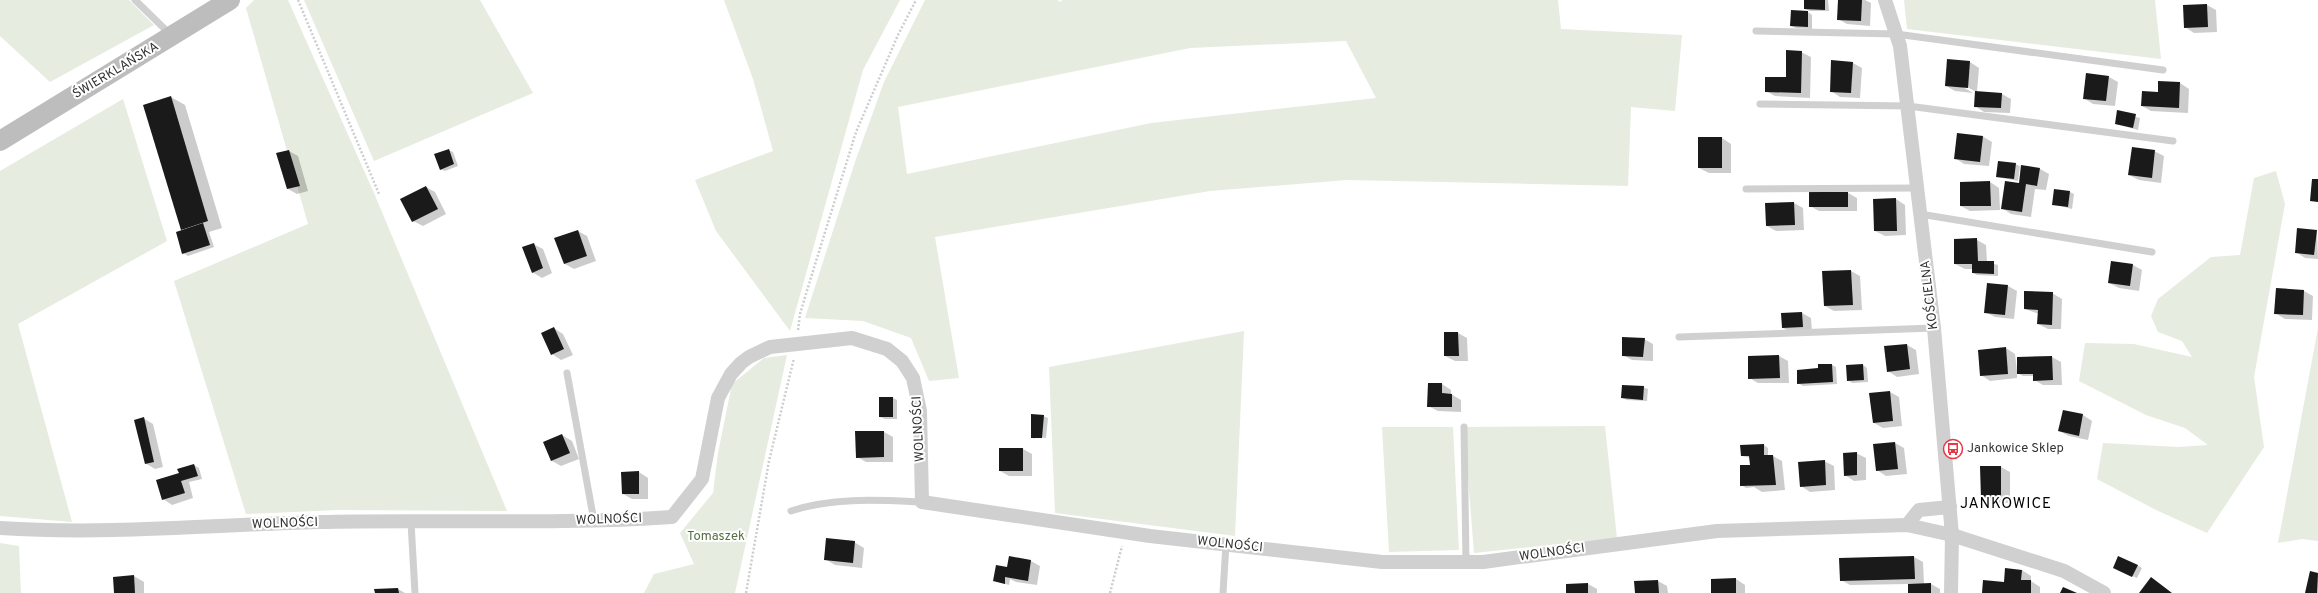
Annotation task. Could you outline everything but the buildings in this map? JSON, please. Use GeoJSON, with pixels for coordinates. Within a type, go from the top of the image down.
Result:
{"type":"FeatureCollection","features":[{"type":"Feature","properties":{"kind":"main road","name":"ŚWIERKLAŃSKA"},"geometry":{"type":"LineString","coordinates":[[0,141],[172,37],[230,0]]}},
{"type":"Feature","properties":{"kind":"street","name":"KOŚCIELNA"},"geometry":{"type":"LineString","coordinates":[[1885,0],[1900,46],[1934,328],[1952,535],[1951,593]]}},
{"type":"Feature","properties":{"kind":"street","name":"WOLNOŚCI"},"geometry":{"type":"LineString","coordinates":[[0,528],[127,529],[318,522],[594,521],[672,517],[702,479],[718,398],[732,374],[741,363],[760,351],[796,343],[852,338],[866,341],[887,349],[908,368],[913,378],[919,398],[922,502],[1126,532],[1382,562],[1483,562],[1717,531],[1908,525],[1952,535],[2064,571],[2104,593]]}},
{"type":"Feature","properties":{"kind":"street"},"geometry":{"type":"LineString","coordinates":[[1908,525],[1919,510],[1950,507]]}},
{"type":"Feature","properties":{"kind":"lane"},"geometry":{"type":"LineString","coordinates":[[135,0],[172,37]]}},
{"type":"Feature","properties":{"kind":"lane"},"geometry":{"type":"LineString","coordinates":[[1756,31],[1896,34],[2163,70]]}},
{"type":"Feature","properties":{"kind":"lane"},"geometry":{"type":"LineString","coordinates":[[1760,104],[1908,106],[2173,141]]}},
{"type":"Feature","properties":{"kind":"lane"},"geometry":{"type":"LineString","coordinates":[[1746,189],[1918,188]]}},
{"type":"Feature","properties":{"kind":"lane"},"geometry":{"type":"LineString","coordinates":[[1920,214],[2152,252]]}},
{"type":"Feature","properties":{"kind":"lane"},"geometry":{"type":"LineString","coordinates":[[1679,337],[1934,328]]}},
{"type":"Feature","properties":{"kind":"lane"},"geometry":{"type":"LineString","coordinates":[[567,373],[594,521]]}},
{"type":"Feature","properties":{"kind":"lane"},"geometry":{"type":"LineString","coordinates":[[1464,427],[1466,562]]}},
{"type":"Feature","properties":{"kind":"lane"},"geometry":{"type":"LineString","coordinates":[[791,511],[813,504],[850,501],[922,502]]}},
{"type":"Feature","properties":{"kind":"lane"},"geometry":{"type":"LineString","coordinates":[[411,522],[414,593]]}},
{"type":"Feature","properties":{"kind":"lane"},"geometry":{"type":"LineString","coordinates":[[1223,593],[1226,544]]}},
{"type":"Feature","properties":{"kind":"path"},"geometry":{"type":"LineString","coordinates":[[298,0],[379,194]]}},
{"type":"Feature","properties":{"kind":"path"},"geometry":{"type":"LineString","coordinates":[[746,593],[769,461],[792,373],[800,314],[856,132],[898,35],[916,0]]}},
{"type":"Feature","properties":{"kind":"path"},"geometry":{"type":"LineString","coordinates":[[1110,593],[1126,532]]}},
{"type":"Feature","properties":{"kind":"green space"},"geometry":{"type":"Polygon","coordinates":[[[0,0],[129,0],[154,25],[50,82],[0,36],[0,0]]]}},
{"type":"Feature","properties":{"kind":"green space"},"geometry":{"type":"Polygon","coordinates":[[[254,0],[288,0],[374,193],[507,511],[338,510],[246,514],[174,281],[308,224],[246,8],[254,0]]]}},
{"type":"Feature","properties":{"kind":"green space"},"geometry":{"type":"Polygon","coordinates":[[[304,0],[480,0],[533,93],[374,161],[304,0]]]}},
{"type":"Feature","properties":{"kind":"green space"},"geometry":{"type":"Polygon","coordinates":[[[724,0],[900,0],[863,70],[790,331],[716,231],[695,180],[773,151],[753,79],[724,0]]]}},
{"type":"Feature","properties":{"kind":"green space"},"geometry":{"type":"Polygon","coordinates":[[[925,0],[1058,0],[1059,2],[1063,0],[1558,0],[1561,29],[1682,35],[1675,111],[1631,107],[1628,186],[1347,180],[1210,191],[935,237],[959,378],[929,381],[911,338],[863,321],[805,318],[855,162],[884,82],[925,0]],[[1346,41],[1190,48],[898,107],[907,174],[1151,123],[1376,98],[1346,41]]]}},
{"type":"Feature","properties":{"kind":"green space"},"geometry":{"type":"Polygon","coordinates":[[[1904,0],[2155,0],[2161,59],[1907,29],[1904,0]]]}},
{"type":"Feature","properties":{"kind":"green space"},"geometry":{"type":"Polygon","coordinates":[[[123,99],[167,241],[18,324],[72,522],[0,516],[0,171],[123,99]]]}},
{"type":"Feature","properties":{"kind":"green space"},"geometry":{"type":"Polygon","coordinates":[[[2276,171],[2285,204],[2254,377],[2264,447],[2207,533],[2156,510],[2097,479],[2103,443],[2178,447],[2208,445],[2185,428],[2146,415],[2079,381],[2085,343],[2134,344],[2192,357],[2182,341],[2158,332],[2151,316],[2158,299],[2211,257],[2240,255],[2254,178],[2276,171]]]}},
{"type":"Feature","properties":{"kind":"green space"},"geometry":{"type":"Polygon","coordinates":[[[2318,328],[2318,541],[2302,539],[2278,543],[2318,328]]]}},
{"type":"Feature","properties":{"kind":"green space"},"geometry":{"type":"Polygon","coordinates":[[[1244,331],[1235,536],[1055,513],[1049,367],[1244,331]]]}},
{"type":"Feature","properties":{"kind":"green space","name":"Tomaszek"},"geometry":{"type":"Polygon","coordinates":[[[787,355],[735,593],[644,593],[654,574],[694,564],[680,533],[713,493],[718,453],[732,384],[764,358],[787,355]]]}},
{"type":"Feature","properties":{"kind":"green space"},"geometry":{"type":"Polygon","coordinates":[[[1605,426],[1617,538],[1474,553],[1464,427],[1605,426]]]}},
{"type":"Feature","properties":{"kind":"green space"},"geometry":{"type":"Polygon","coordinates":[[[1382,427],[1453,427],[1459,550],[1389,552],[1382,427]]]}},
{"type":"Feature","properties":{"kind":"green space"},"geometry":{"type":"Polygon","coordinates":[[[0,543],[19,546],[21,593],[0,593],[0,543]]]}},
{"type":"Feature","properties":{"kind":"place","name":"Jankowice Sklep"},"geometry":{"type":"Point","coordinates":[1953,449]}},
{"type":"Feature","properties":{"kind":"district","name":"JANKOWICE"},"geometry":{"type":"Point","coordinates":[2006,504]}}]}
